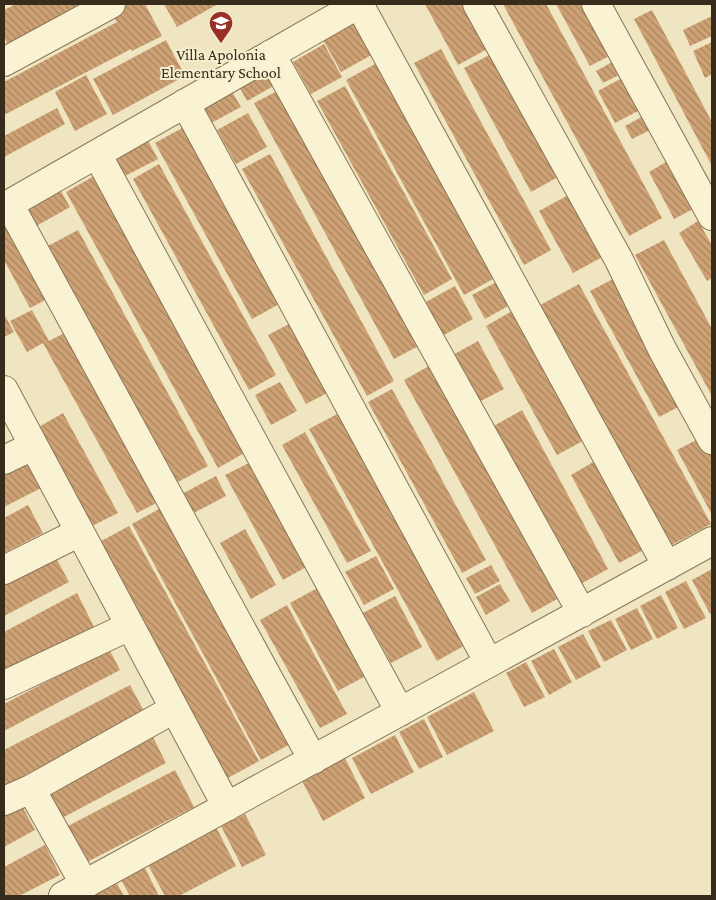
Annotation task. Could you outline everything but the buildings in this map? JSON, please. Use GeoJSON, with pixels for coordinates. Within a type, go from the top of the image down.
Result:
{"type":"FeatureCollection","features":[{"type":"Feature","properties":{"kind":"street"},"geometry":{"type":"LineString","coordinates":[[4,62],[111,4]]}},
{"type":"Feature","properties":{"kind":"street"},"geometry":{"type":"LineString","coordinates":[[313,760],[7,205],[359,4],[666,566]]}},
{"type":"Feature","properties":{"kind":"street"},"geometry":{"type":"LineString","coordinates":[[477,4],[619,260],[662,349],[712,440]]}},
{"type":"Feature","properties":{"kind":"street"},"geometry":{"type":"LineString","coordinates":[[596,4],[712,216]]}},
{"type":"Feature","properties":{"kind":"street"},"geometry":{"type":"LineString","coordinates":[[271,54],[582,613]]}},
{"type":"Feature","properties":{"kind":"street"},"geometry":{"type":"LineString","coordinates":[[185,103],[489,663]]}},
{"type":"Feature","properties":{"kind":"street"},"geometry":{"type":"LineString","coordinates":[[97,154],[400,712]]}},
{"type":"Feature","properties":{"kind":"street"},"geometry":{"type":"LineString","coordinates":[[4,390],[227,807]]}},
{"type":"Feature","properties":{"kind":"street"},"geometry":{"type":"LineString","coordinates":[[4,460],[33,446]]}},
{"type":"Feature","properties":{"kind":"street"},"geometry":{"type":"LineString","coordinates":[[4,570],[80,532]]}},
{"type":"Feature","properties":{"kind":"street"},"geometry":{"type":"LineString","coordinates":[[31,788],[74,890],[712,541]]}},
{"type":"Feature","properties":{"kind":"street"},"geometry":{"type":"LineString","coordinates":[[4,685],[130,626]]}},
{"type":"Feature","properties":{"kind":"street"},"geometry":{"type":"LineString","coordinates":[[4,801],[174,709]]}},
{"type":"Feature","properties":{"kind":"place","name":"Villa Apolonia Elementary School"},"geometry":{"type":"Point","coordinates":[221,44]}}]}
